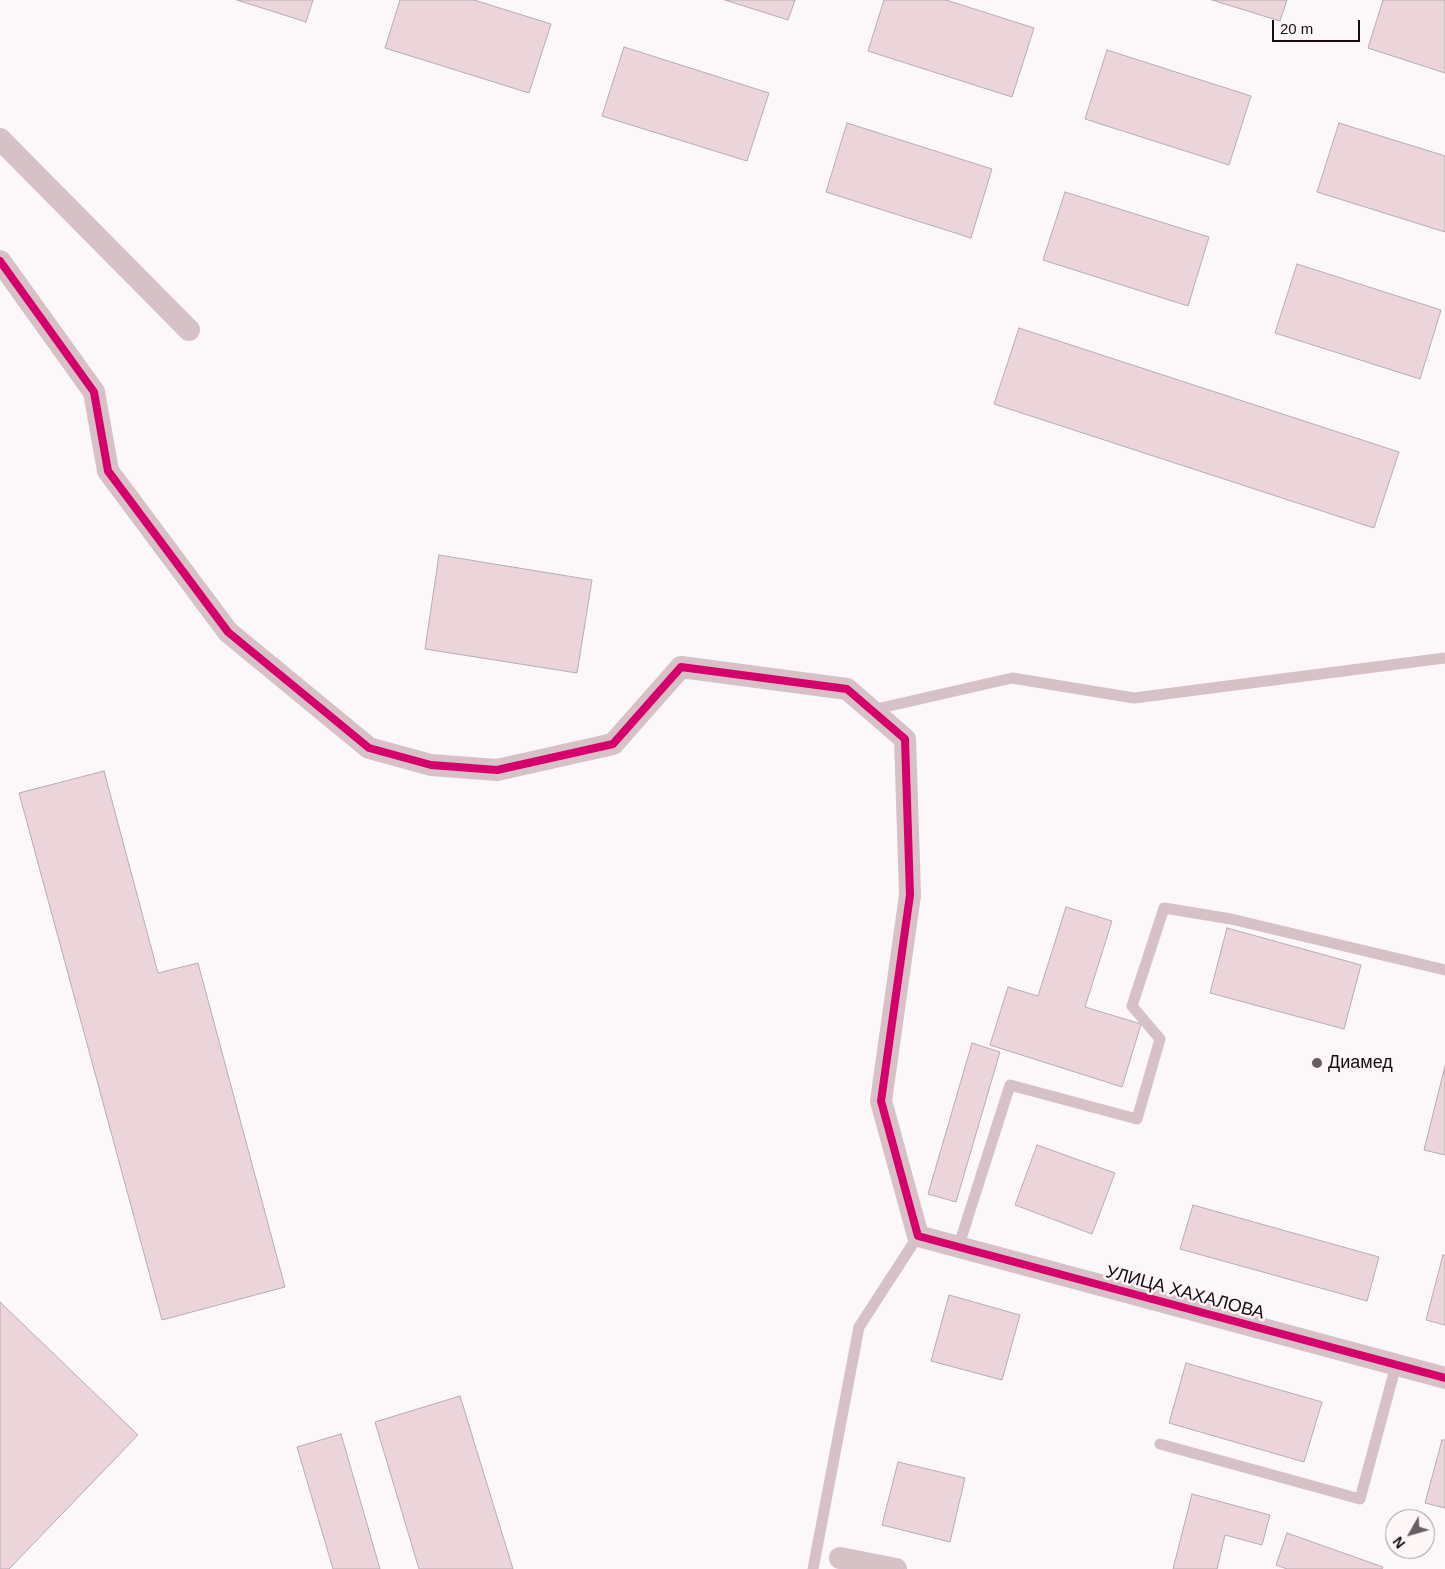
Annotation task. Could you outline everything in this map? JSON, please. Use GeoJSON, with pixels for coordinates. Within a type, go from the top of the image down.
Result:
{"type":"FeatureCollection","features":[{"type":"Feature","properties":{"kind":"street"},"geometry":{"type":"LineString","coordinates":[[0,139],[189,330]]}},
{"type":"Feature","properties":{"kind":"street"},"geometry":{"type":"LineString","coordinates":[[0,261],[94,392],[108,471],[228,632],[369,748],[431,765],[497,770],[613,744],[680,667],[847,688],[905,739],[910,895],[881,1100],[918,1236]]}},
{"type":"Feature","properties":{"kind":"street","name":"УЛИЦА ХАХАЛОВА"},"geometry":{"type":"LineString","coordinates":[[918,1236],[1445,1378]]}},
{"type":"Feature","properties":{"kind":"street"},"geometry":{"type":"LineString","coordinates":[[840,1558],[896,1569]]}},
{"type":"Feature","properties":{"kind":"lane"},"geometry":{"type":"LineString","coordinates":[[872,710],[1012,678],[1134,698],[1445,658]]}},
{"type":"Feature","properties":{"kind":"lane"},"geometry":{"type":"LineString","coordinates":[[958,1248],[1010,1086],[1137,1119],[1160,1039],[1132,1006],[1164,908],[1230,919],[1445,970]]}},
{"type":"Feature","properties":{"kind":"lane"},"geometry":{"type":"LineString","coordinates":[[813,1569],[859,1327],[918,1236]]}},
{"type":"Feature","properties":{"kind":"lane"},"geometry":{"type":"LineString","coordinates":[[1160,1444],[1360,1499],[1396,1365]]}},
{"type":"Feature","properties":{"kind":"building"},"geometry":{"type":"Polygon","coordinates":[[[237,0],[313,0],[306,22],[237,0]]]}},
{"type":"Feature","properties":{"kind":"building"},"geometry":{"type":"Polygon","coordinates":[[[400,0],[474,0],[551,24],[529,93],[385,48],[400,0]]]}},
{"type":"Feature","properties":{"kind":"building"},"geometry":{"type":"Polygon","coordinates":[[[725,0],[795,0],[788,20],[725,0]]]}},
{"type":"Feature","properties":{"kind":"building"},"geometry":{"type":"Polygon","coordinates":[[[884,0],[946,0],[1034,28],[1012,97],[868,51],[884,0]]]}},
{"type":"Feature","properties":{"kind":"building"},"geometry":{"type":"Polygon","coordinates":[[[1212,0],[1287,0],[1280,21],[1212,0]]]}},
{"type":"Feature","properties":{"kind":"building"},"geometry":{"type":"Polygon","coordinates":[[[1383,0],[1445,0],[1445,73],[1368,48],[1383,0]]]}},
{"type":"Feature","properties":{"kind":"building"},"geometry":{"type":"Polygon","coordinates":[[[624,47],[769,93],[747,161],[602,116],[624,47]]]}},
{"type":"Feature","properties":{"kind":"building"},"geometry":{"type":"Polygon","coordinates":[[[1107,50],[1251,96],[1229,165],[1085,119],[1107,50]]]}},
{"type":"Feature","properties":{"kind":"building"},"geometry":{"type":"Polygon","coordinates":[[[847,123],[992,169],[971,238],[826,192],[847,123]]]}},
{"type":"Feature","properties":{"kind":"building"},"geometry":{"type":"Polygon","coordinates":[[[1339,123],[1445,156],[1445,232],[1317,192],[1339,123]]]}},
{"type":"Feature","properties":{"kind":"building"},"geometry":{"type":"Polygon","coordinates":[[[1065,192],[1209,237],[1188,306],[1043,260],[1065,192]]]}},
{"type":"Feature","properties":{"kind":"building"},"geometry":{"type":"Polygon","coordinates":[[[1297,264],[1441,310],[1420,379],[1275,333],[1297,264]]]}},
{"type":"Feature","properties":{"kind":"building"},"geometry":{"type":"Polygon","coordinates":[[[1019,328],[1399,452],[1374,528],[994,404],[1019,328]]]}},
{"type":"Feature","properties":{"kind":"building"},"geometry":{"type":"Polygon","coordinates":[[[439,555],[592,580],[577,673],[425,649],[439,555]]]}},
{"type":"Feature","properties":{"kind":"building"},"geometry":{"type":"Polygon","coordinates":[[[104,771],[158,973],[198,963],[285,1287],[162,1320],[19,793],[104,771]]]}},
{"type":"Feature","properties":{"kind":"building"},"geometry":{"type":"Polygon","coordinates":[[[1066,907],[1112,921],[1085,1007],[1141,1024],[1122,1087],[990,1045],[1008,987],[1038,996],[1066,907]]]}},
{"type":"Feature","properties":{"kind":"building"},"geometry":{"type":"Polygon","coordinates":[[[1227,928],[1361,965],[1344,1029],[1210,993],[1227,928]]]}},
{"type":"Feature","properties":{"kind":"building"},"geometry":{"type":"Polygon","coordinates":[[[972,1043],[1000,1052],[956,1202],[928,1194],[972,1043]]]}},
{"type":"Feature","properties":{"kind":"building"},"geometry":{"type":"Polygon","coordinates":[[[1445,1066],[1445,1155],[1424,1150],[1445,1066]]]}},
{"type":"Feature","properties":{"kind":"building"},"geometry":{"type":"Polygon","coordinates":[[[1037,1145],[1115,1173],[1092,1234],[1015,1205],[1037,1145]]]}},
{"type":"Feature","properties":{"kind":"building"},"geometry":{"type":"Polygon","coordinates":[[[1193,1205],[1379,1257],[1367,1301],[1180,1249],[1193,1205]]]}},
{"type":"Feature","properties":{"kind":"building"},"geometry":{"type":"Polygon","coordinates":[[[1443,1255],[1445,1256],[1445,1325],[1426,1320],[1443,1255]]]}},
{"type":"Feature","properties":{"kind":"building"},"geometry":{"type":"Polygon","coordinates":[[[949,1295],[1020,1315],[1002,1380],[931,1361],[949,1295]]]}},
{"type":"Feature","properties":{"kind":"building"},"geometry":{"type":"Polygon","coordinates":[[[0,1302],[138,1435],[9,1569],[0,1569],[0,1302]]]}},
{"type":"Feature","properties":{"kind":"building"},"geometry":{"type":"Polygon","coordinates":[[[1186,1363],[1322,1402],[1304,1462],[1169,1423],[1186,1363]]]}},
{"type":"Feature","properties":{"kind":"building"},"geometry":{"type":"Polygon","coordinates":[[[460,1396],[513,1569],[419,1569],[375,1422],[460,1396]]]}},
{"type":"Feature","properties":{"kind":"building"},"geometry":{"type":"Polygon","coordinates":[[[341,1434],[380,1569],[333,1569],[297,1447],[341,1434]]]}},
{"type":"Feature","properties":{"kind":"building"},"geometry":{"type":"Polygon","coordinates":[[[1442,1440],[1445,1440],[1445,1508],[1425,1503],[1442,1440]]]}},
{"type":"Feature","properties":{"kind":"building"},"geometry":{"type":"Polygon","coordinates":[[[898,1462],[965,1478],[950,1542],[882,1525],[898,1462]]]}},
{"type":"Feature","properties":{"kind":"building"},"geometry":{"type":"Polygon","coordinates":[[[1192,1494],[1270,1515],[1262,1545],[1225,1535],[1217,1569],[1173,1569],[1192,1494]]]}},
{"type":"Feature","properties":{"kind":"building"},"geometry":{"type":"Polygon","coordinates":[[[1287,1533],[1383,1567],[1382,1569],[1287,1569],[1276,1565],[1287,1533]]]}},
{"type":"Feature","properties":{"kind":"cycle path"},"geometry":{"type":"LineString","coordinates":[[0,261],[94,392],[108,471],[228,632],[369,748],[431,765],[497,770],[613,744],[681,667],[847,689],[905,739],[910,895],[881,1101],[918,1236],[1445,1378]]}},
{"type":"Feature","properties":{"kind":"place","name":"Диамед"},"geometry":{"type":"Point","coordinates":[1317,1063]}}]}
